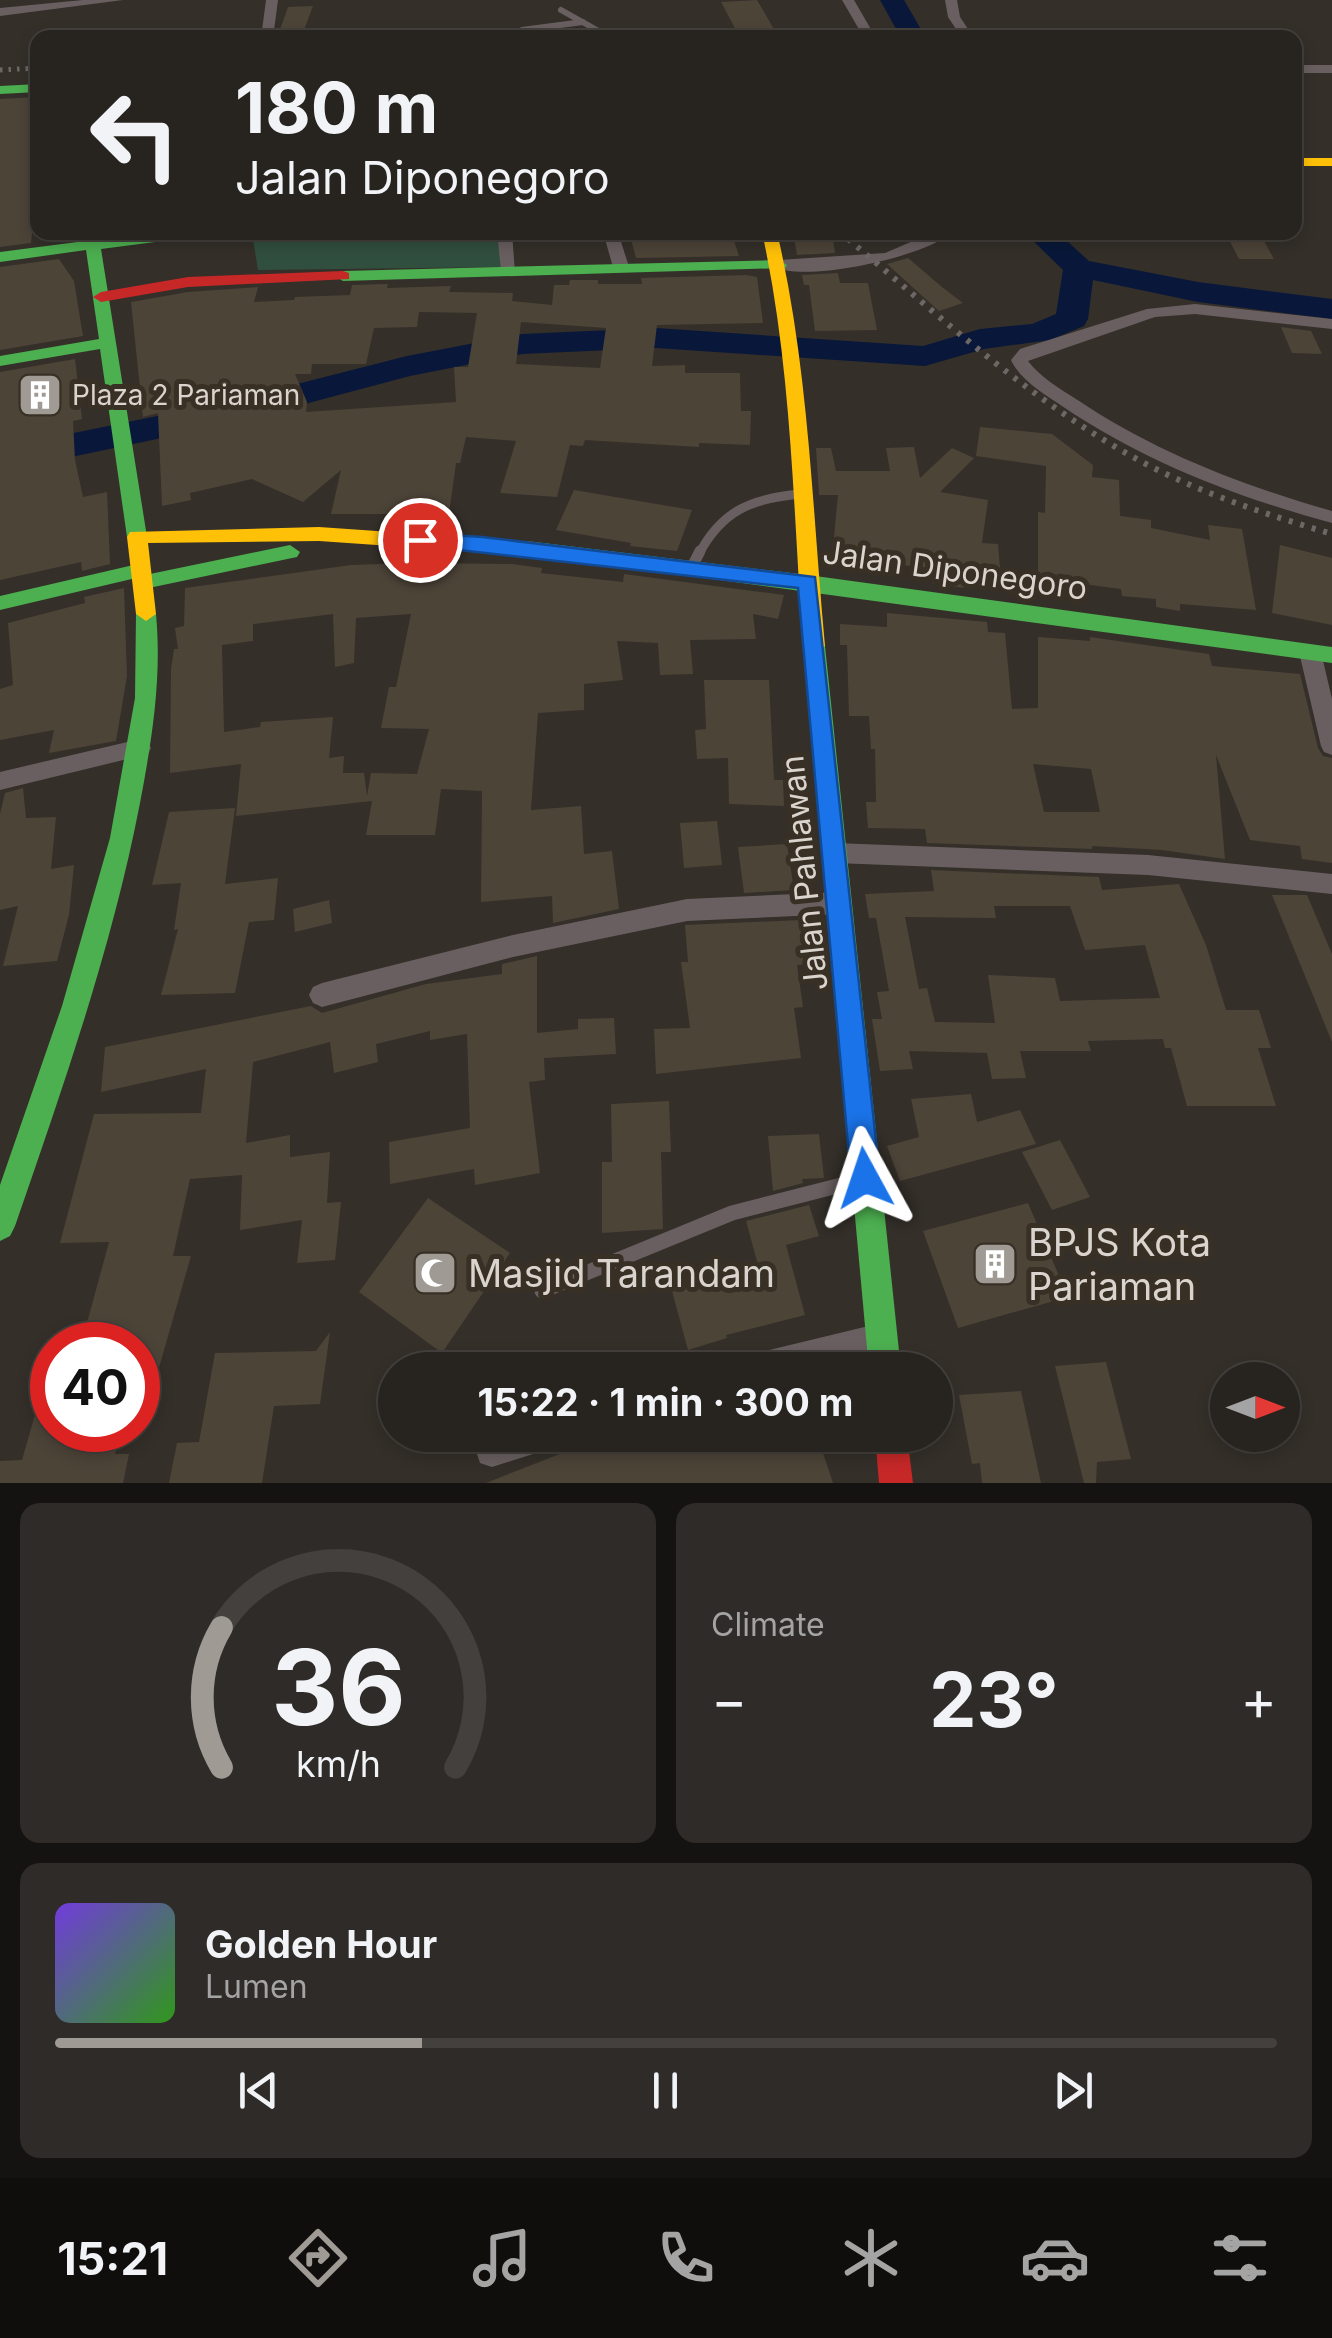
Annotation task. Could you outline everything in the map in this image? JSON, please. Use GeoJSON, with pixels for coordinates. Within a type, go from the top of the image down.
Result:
{"type":"FeatureCollection","features":[{"type":"Feature","properties":{"kind":"main road"},"geometry":{"type":"LineString","coordinates":[[0,92],[30,88]]}},
{"type":"Feature","properties":{"kind":"main road"},"geometry":{"type":"LineString","coordinates":[[1302,162],[1332,162]]}},
{"type":"Feature","properties":{"kind":"main road"},"geometry":{"type":"LineString","coordinates":[[0,256],[84,240]]}},
{"type":"Feature","properties":{"kind":"main road"},"geometry":{"type":"LineString","coordinates":[[0,1226],[81,987],[121,847],[148,696],[143,576],[94,240]]}},
{"type":"Feature","properties":{"kind":"main road","name":"Jalan Pahlawan"},"geometry":{"type":"LineString","coordinates":[[772,240],[779,264],[793,369],[808,582],[883,1352]]}},
{"type":"Feature","properties":{"kind":"main road"},"geometry":{"type":"LineString","coordinates":[[102,297],[245,278],[779,264]]}},
{"type":"Feature","properties":{"kind":"main road"},"geometry":{"type":"LineString","coordinates":[[0,360],[108,343]]}},
{"type":"Feature","properties":{"kind":"main road","name":"Jalan Diponegoro"},"geometry":{"type":"LineString","coordinates":[[137,537],[319,534],[482,544],[808,582],[1321,653]]}},
{"type":"Feature","properties":{"kind":"main road","name":"Jalan Diponegoro"},"geometry":{"type":"LineString","coordinates":[[0,603],[256,557],[390,538]]}},
{"type":"Feature","properties":{"kind":"main road"},"geometry":{"type":"LineString","coordinates":[[893,1452],[896,1483]]}},
{"type":"Feature","properties":{"kind":"street"},"geometry":{"type":"LineString","coordinates":[[0,12],[117,0]]}},
{"type":"Feature","properties":{"kind":"street"},"geometry":{"type":"LineString","coordinates":[[268,30],[272,0]]}},
{"type":"Feature","properties":{"kind":"street"},"geometry":{"type":"LineString","coordinates":[[848,0],[865,30]]}},
{"type":"Feature","properties":{"kind":"street"},"geometry":{"type":"LineString","coordinates":[[951,0],[954,17],[963,30]]}},
{"type":"Feature","properties":{"kind":"street"},"geometry":{"type":"LineString","coordinates":[[1302,68],[1332,69]]}},
{"type":"Feature","properties":{"kind":"street"},"geometry":{"type":"LineString","coordinates":[[505,240],[509,270]]}},
{"type":"Feature","properties":{"kind":"street"},"geometry":{"type":"LineString","coordinates":[[613,240],[622,267]]}},
{"type":"Feature","properties":{"kind":"street"},"geometry":{"type":"LineString","coordinates":[[779,264],[844,264],[892,257],[929,240]]}},
{"type":"Feature","properties":{"kind":"street"},"geometry":{"type":"LineString","coordinates":[[1332,324],[1195,309],[1153,312],[1129,316],[1063,344],[1026,353],[1020,360],[1024,368],[1067,404],[1159,454],[1213,479],[1332,516]]}},
{"type":"Feature","properties":{"kind":"street"},"geometry":{"type":"LineString","coordinates":[[1321,653],[1332,746]]}},
{"type":"Feature","properties":{"kind":"street"},"geometry":{"type":"LineString","coordinates":[[0,781],[140,748]]}},
{"type":"Feature","properties":{"kind":"street"},"geometry":{"type":"LineString","coordinates":[[835,853],[1148,866],[1332,884]]}},
{"type":"Feature","properties":{"kind":"street"},"geometry":{"type":"LineString","coordinates":[[322,995],[513,946],[687,910],[840,903]]}},
{"type":"Feature","properties":{"kind":"lane"},"geometry":{"type":"LineString","coordinates":[[561,10],[597,30]]}},
{"type":"Feature","properties":{"kind":"lane"},"geometry":{"type":"LineString","coordinates":[[522,30],[583,22]]}},
{"type":"Feature","properties":{"kind":"lane"},"geometry":{"type":"LineString","coordinates":[[691,569],[707,534],[728,510],[750,500],[802,494]]}},
{"type":"Feature","properties":{"kind":"lane"},"geometry":{"type":"LineString","coordinates":[[542,1291],[732,1213],[865,1178]]}},
{"type":"Feature","properties":{"kind":"green space"},"geometry":{"type":"Polygon","coordinates":[[[253,240],[497,240],[503,267],[258,270],[253,240]]]}},
{"type":"Feature","properties":{"kind":"building"},"geometry":{"type":"Polygon","coordinates":[[[757,0],[774,30],[736,30],[721,2],[757,0]]]}},
{"type":"Feature","properties":{"kind":"building"},"geometry":{"type":"Polygon","coordinates":[[[313,6],[304,30],[280,30],[288,7],[313,6]]]}},
{"type":"Feature","properties":{"kind":"building"},"geometry":{"type":"Polygon","coordinates":[[[30,97],[31,240],[0,247],[0,99],[30,97]]]}},
{"type":"Feature","properties":{"kind":"building"},"geometry":{"type":"Polygon","coordinates":[[[631,240],[734,240],[739,256],[636,258],[631,240]]]}},
{"type":"Feature","properties":{"kind":"building"},"geometry":{"type":"Polygon","coordinates":[[[794,240],[833,240],[835,253],[797,255],[794,240]]]}},
{"type":"Feature","properties":{"kind":"building"},"geometry":{"type":"Polygon","coordinates":[[[1229,240],[1263,240],[1274,259],[1239,259],[1229,240]]]}},
{"type":"Feature","properties":{"kind":"building"},"geometry":{"type":"Polygon","coordinates":[[[908,258],[963,303],[939,311],[887,264],[908,258]]]}},
{"type":"Feature","properties":{"kind":"building"},"geometry":{"type":"Polygon","coordinates":[[[59,259],[74,281],[83,336],[0,350],[0,267],[59,259]]]}},
{"type":"Feature","properties":{"kind":"building"},"geometry":{"type":"Polygon","coordinates":[[[838,273],[840,283],[868,283],[877,330],[815,331],[809,285],[804,285],[802,275],[838,273]]]}},
{"type":"Feature","properties":{"kind":"building"},"geometry":{"type":"Polygon","coordinates":[[[757,277],[763,323],[657,325],[652,366],[685,365],[685,373],[740,373],[741,411],[751,411],[750,445],[699,443],[699,447],[585,440],[583,446],[570,445],[557,497],[500,493],[516,441],[466,437],[460,463],[456,463],[449,514],[331,514],[341,470],[303,502],[252,479],[190,493],[191,500],[162,506],[158,413],[143,417],[131,302],[188,292],[258,287],[254,302],[294,300],[350,295],[352,285],[388,284],[387,288],[451,286],[449,292],[513,293],[512,301],[552,305],[554,285],[569,285],[570,280],[642,284],[641,278],[757,277]],[[419,312],[417,327],[374,328],[366,364],[312,364],[311,374],[295,374],[307,402],[306,412],[456,402],[454,367],[468,367],[477,313],[419,312]],[[521,322],[516,364],[600,368],[606,328],[521,322]]]}},
{"type":"Feature","properties":{"kind":"building"},"geometry":{"type":"Polygon","coordinates":[[[1281,327],[1311,331],[1322,354],[1292,353],[1281,327]]]}},
{"type":"Feature","properties":{"kind":"building"},"geometry":{"type":"Polygon","coordinates":[[[75,359],[82,419],[73,421],[75,460],[83,497],[107,492],[110,564],[82,571],[81,562],[0,580],[0,372],[75,359]]]}},
{"type":"Feature","properties":{"kind":"building"},"geometry":{"type":"Polygon","coordinates":[[[980,427],[1052,434],[1093,465],[1092,477],[1119,480],[1120,516],[1151,520],[1151,528],[1210,540],[1208,525],[1242,529],[1256,610],[1180,604],[1180,611],[1156,607],[1156,599],[1122,596],[1121,589],[1038,578],[1038,512],[1045,513],[1046,466],[976,456],[980,427]]]}},
{"type":"Feature","properties":{"kind":"building"},"geometry":{"type":"Polygon","coordinates":[[[914,447],[920,478],[952,448],[974,458],[940,492],[988,500],[982,543],[998,544],[1001,580],[964,577],[964,588],[932,583],[931,568],[832,558],[838,495],[819,495],[816,448],[831,448],[836,471],[890,471],[886,448],[914,447]]]}},
{"type":"Feature","properties":{"kind":"building"},"geometry":{"type":"Polygon","coordinates":[[[574,490],[692,510],[677,551],[630,546],[631,543],[556,530],[574,490]]]}},
{"type":"Feature","properties":{"kind":"building"},"geometry":{"type":"Polygon","coordinates":[[[1280,545],[1332,558],[1332,625],[1272,613],[1280,545]]]}},
{"type":"Feature","properties":{"kind":"building"},"geometry":{"type":"Polygon","coordinates":[[[512,564],[542,568],[541,573],[623,582],[624,574],[784,595],[778,619],[753,614],[756,639],[690,640],[693,674],[660,675],[658,643],[617,641],[623,680],[584,684],[584,710],[538,713],[531,810],[581,806],[584,854],[612,851],[619,909],[553,923],[552,896],[481,902],[482,791],[441,789],[435,835],[366,835],[372,801],[236,816],[241,764],[170,773],[171,669],[174,649],[178,649],[175,628],[184,626],[185,588],[351,565],[512,564]],[[333,614],[253,624],[253,641],[222,645],[224,732],[260,727],[261,722],[333,717],[329,758],[344,756],[343,773],[364,773],[367,796],[371,773],[417,774],[429,729],[381,728],[389,687],[396,687],[411,614],[356,618],[354,663],[335,667],[333,614]]]}},
{"type":"Feature","properties":{"kind":"building"},"geometry":{"type":"Polygon","coordinates":[[[124,588],[127,676],[116,741],[49,753],[54,730],[0,740],[0,689],[13,685],[8,623],[85,603],[84,597],[124,588]]]}},
{"type":"Feature","properties":{"kind":"building"},"geometry":{"type":"Polygon","coordinates":[[[887,613],[987,622],[988,632],[1005,633],[1012,709],[1038,708],[1038,637],[1090,641],[1090,637],[1209,654],[1212,666],[1300,674],[1318,748],[1323,756],[1332,758],[1332,863],[1302,859],[1300,846],[1250,840],[1216,755],[1225,859],[1092,846],[927,843],[925,829],[868,828],[866,802],[876,802],[875,749],[871,749],[869,716],[849,716],[847,645],[840,645],[840,624],[887,627],[887,613]],[[1033,764],[1044,812],[1100,812],[1091,769],[1033,764]]]}},
{"type":"Feature","properties":{"kind":"building"},"geometry":{"type":"Polygon","coordinates":[[[704,680],[769,680],[774,780],[783,780],[784,806],[729,804],[728,758],[697,759],[695,730],[706,729],[704,680]]]}},
{"type":"Feature","properties":{"kind":"building"},"geometry":{"type":"Polygon","coordinates":[[[23,788],[26,818],[56,817],[51,869],[74,865],[69,915],[57,961],[3,966],[18,906],[0,910],[0,814],[5,793],[23,788]]]}},
{"type":"Feature","properties":{"kind":"building"},"geometry":{"type":"Polygon","coordinates":[[[235,808],[225,884],[278,878],[274,920],[249,922],[235,993],[161,995],[178,929],[174,930],[181,883],[152,885],[169,812],[235,808]]]}},
{"type":"Feature","properties":{"kind":"building"},"geometry":{"type":"Polygon","coordinates":[[[717,821],[722,865],[684,868],[680,823],[717,821]]]}},
{"type":"Feature","properties":{"kind":"building"},"geometry":{"type":"Polygon","coordinates":[[[787,844],[794,890],[744,893],[738,847],[787,844]]]}},
{"type":"Feature","properties":{"kind":"building"},"geometry":{"type":"Polygon","coordinates":[[[931,870],[1099,877],[1102,890],[1179,884],[1206,945],[1226,1010],[1259,1010],[1271,1048],[1258,1048],[1276,1106],[1187,1106],[1171,1048],[1165,1048],[1163,1039],[1088,1041],[1091,1051],[1020,1051],[1026,1078],[992,1079],[987,1053],[909,1051],[913,1069],[880,1071],[872,1019],[882,1019],[877,992],[889,991],[876,918],[869,918],[865,894],[934,891],[931,870]],[[994,906],[996,918],[905,917],[919,989],[927,988],[935,1022],[995,1023],[988,975],[1055,978],[1060,1001],[1160,998],[1145,945],[1085,950],[1070,906],[994,906]]]}},
{"type":"Feature","properties":{"kind":"building"},"geometry":{"type":"Polygon","coordinates":[[[1272,895],[1307,895],[1332,954],[1332,1042],[1272,895]]]}},
{"type":"Feature","properties":{"kind":"building"},"geometry":{"type":"Polygon","coordinates":[[[329,900],[332,923],[295,932],[293,909],[329,900]]]}},
{"type":"Feature","properties":{"kind":"building"},"geometry":{"type":"Polygon","coordinates":[[[801,920],[811,964],[797,965],[803,1007],[794,1008],[801,1058],[656,1074],[654,1029],[690,1028],[681,962],[688,962],[685,925],[801,920]]]}},
{"type":"Feature","properties":{"kind":"building"},"geometry":{"type":"Polygon","coordinates":[[[537,956],[537,1033],[578,1029],[578,1019],[614,1018],[616,1054],[544,1058],[545,1080],[529,1082],[540,1173],[475,1185],[474,1169],[390,1184],[389,1142],[470,1128],[467,1034],[430,1040],[430,1031],[376,1044],[378,1062],[334,1073],[330,1042],[253,1062],[246,1143],[290,1135],[290,1157],[330,1152],[327,1203],[341,1202],[335,1260],[297,1263],[302,1220],[240,1230],[242,1175],[190,1179],[173,1256],[191,1256],[160,1364],[160,1322],[87,1322],[109,1242],[60,1243],[94,1114],[201,1113],[206,1069],[101,1092],[105,1047],[311,1006],[322,1013],[426,984],[502,974],[502,964],[537,956]]]}},
{"type":"Feature","properties":{"kind":"building"},"geometry":{"type":"Polygon","coordinates":[[[971,1094],[977,1122],[1020,1110],[1036,1144],[900,1181],[887,1146],[919,1137],[911,1099],[971,1094]]]}},
{"type":"Feature","properties":{"kind":"building"},"geometry":{"type":"Polygon","coordinates":[[[669,1101],[671,1152],[661,1152],[663,1229],[602,1233],[602,1162],[612,1162],[611,1104],[669,1101]]]}},
{"type":"Feature","properties":{"kind":"building"},"geometry":{"type":"Polygon","coordinates":[[[819,1134],[824,1178],[802,1179],[803,1183],[773,1191],[768,1136],[819,1134]]]}},
{"type":"Feature","properties":{"kind":"building"},"geometry":{"type":"Polygon","coordinates":[[[1060,1140],[1090,1197],[1052,1210],[1022,1152],[1060,1140]]]}},
{"type":"Feature","properties":{"kind":"building","name":"Masjid Tarandam"},"geometry":{"type":"Polygon","coordinates":[[[428,1198],[510,1253],[443,1352],[359,1292],[428,1198]]]}},
{"type":"Feature","properties":{"kind":"building","name":"BPJS Kota Pariaman"},"geometry":{"type":"Polygon","coordinates":[[[1028,1203],[1068,1297],[958,1328],[923,1231],[1028,1203]]]}},
{"type":"Feature","properties":{"kind":"building"},"geometry":{"type":"Polygon","coordinates":[[[809,1205],[819,1236],[786,1245],[805,1315],[726,1335],[727,1338],[688,1350],[672,1291],[725,1275],[724,1268],[757,1261],[746,1221],[809,1205]]]}},
{"type":"Feature","properties":{"kind":"building"},"geometry":{"type":"Polygon","coordinates":[[[330,1332],[320,1404],[274,1406],[262,1483],[169,1483],[177,1443],[199,1442],[215,1353],[316,1351],[330,1332]]]}},
{"type":"Feature","properties":{"kind":"building"},"geometry":{"type":"Polygon","coordinates":[[[1106,1362],[1131,1459],[1097,1462],[1096,1483],[1084,1483],[1055,1366],[1106,1362]]]}},
{"type":"Feature","properties":{"kind":"building"},"geometry":{"type":"Polygon","coordinates":[[[1021,1391],[1041,1483],[982,1483],[980,1463],[972,1464],[959,1395],[1021,1391]]]}},
{"type":"Feature","properties":{"kind":"building"},"geometry":{"type":"Polygon","coordinates":[[[30,1432],[30,1452],[129,1454],[123,1483],[0,1483],[0,1461],[22,1460],[30,1432]]]}},
{"type":"Feature","properties":{"kind":"building"},"geometry":{"type":"Polygon","coordinates":[[[565,1452],[823,1452],[833,1483],[486,1483],[565,1452]]]}},
{"type":"Feature","properties":{"kind":"waterway"},"geometry":{"type":"LineString","coordinates":[[892,0],[909,30]]}},
{"type":"Feature","properties":{"kind":"waterway"},"geometry":{"type":"LineString","coordinates":[[1048,240],[1079,268]]}},
{"type":"Feature","properties":{"kind":"waterway"},"geometry":{"type":"LineString","coordinates":[[0,460],[233,412],[407,366],[522,344],[656,338],[925,356],[980,339],[1038,333],[1072,319],[1079,268]]}},
{"type":"Feature","properties":{"kind":"waterway"},"geometry":{"type":"LineString","coordinates":[[1079,268],[1198,292],[1332,309]]}},
{"type":"Feature","properties":{"kind":"railway"},"geometry":{"type":"LineString","coordinates":[[0,70],[30,68]]}},
{"type":"Feature","properties":{"kind":"railway"},"geometry":{"type":"LineString","coordinates":[[849,240],[991,360],[1106,441],[1191,485],[1332,534]]}},
{"type":"Feature","properties":{"kind":"traffic: fast"},"geometry":{"type":"LineString","coordinates":[[0,90],[30,88]]}},
{"type":"Feature","properties":{"kind":"traffic: fast"},"geometry":{"type":"LineString","coordinates":[[0,257],[132,240]]}},
{"type":"Feature","properties":{"kind":"traffic: fast"},"geometry":{"type":"LineString","coordinates":[[93,244],[137,537]]}},
{"type":"Feature","properties":{"kind":"traffic: fast"},"geometry":{"type":"LineString","coordinates":[[343,276],[779,265]]}},
{"type":"Feature","properties":{"kind":"traffic: fast"},"geometry":{"type":"LineString","coordinates":[[0,361],[108,343]]}},
{"type":"Feature","properties":{"kind":"traffic: fast"},"geometry":{"type":"LineString","coordinates":[[535,549],[808,582],[1332,655]]}},
{"type":"Feature","properties":{"kind":"traffic: fast"},"geometry":{"type":"LineString","coordinates":[[144,582],[290,552]]}},
{"type":"Feature","properties":{"kind":"traffic: fast"},"geometry":{"type":"LineString","coordinates":[[0,603],[142,570]]}},
{"type":"Feature","properties":{"kind":"traffic: fast"},"geometry":{"type":"LineString","coordinates":[[0,1226],[75,1006],[122,838],[146,698],[146,614]]}},
{"type":"Feature","properties":{"kind":"traffic: fast"},"geometry":{"type":"LineString","coordinates":[[814,646],[883,1352]]}},
{"type":"Feature","properties":{"kind":"traffic: slow"},"geometry":{"type":"LineString","coordinates":[[1302,162],[1332,162]]}},
{"type":"Feature","properties":{"kind":"traffic: slow"},"geometry":{"type":"LineString","coordinates":[[771,240],[796,386],[814,646]]}},
{"type":"Feature","properties":{"kind":"traffic: slow"},"geometry":{"type":"LineString","coordinates":[[146,614],[137,537],[319,534],[535,549]]}},
{"type":"Feature","properties":{"kind":"traffic: jam"},"geometry":{"type":"LineString","coordinates":[[101,297],[188,282],[343,276]]}},
{"type":"Feature","properties":{"kind":"traffic: jam"},"geometry":{"type":"LineString","coordinates":[[893,1452],[896,1483]]}},
{"type":"Feature","properties":{"kind":"place","name":"Plaza 2 Pariaman"},"geometry":{"type":"Point","coordinates":[40,395]}},
{"type":"Feature","properties":{"kind":"place","name":"BPJS Kota Pariaman"},"geometry":{"type":"Point","coordinates":[995,1264]}},
{"type":"Feature","properties":{"kind":"place","name":"Masjid Tarandam"},"geometry":{"type":"Point","coordinates":[435,1273]}},
{"type":"Feature","properties":{"kind":"route"},"geometry":{"type":"LineString","coordinates":[[420,540],[808,582],[865,1178]]}}]}
